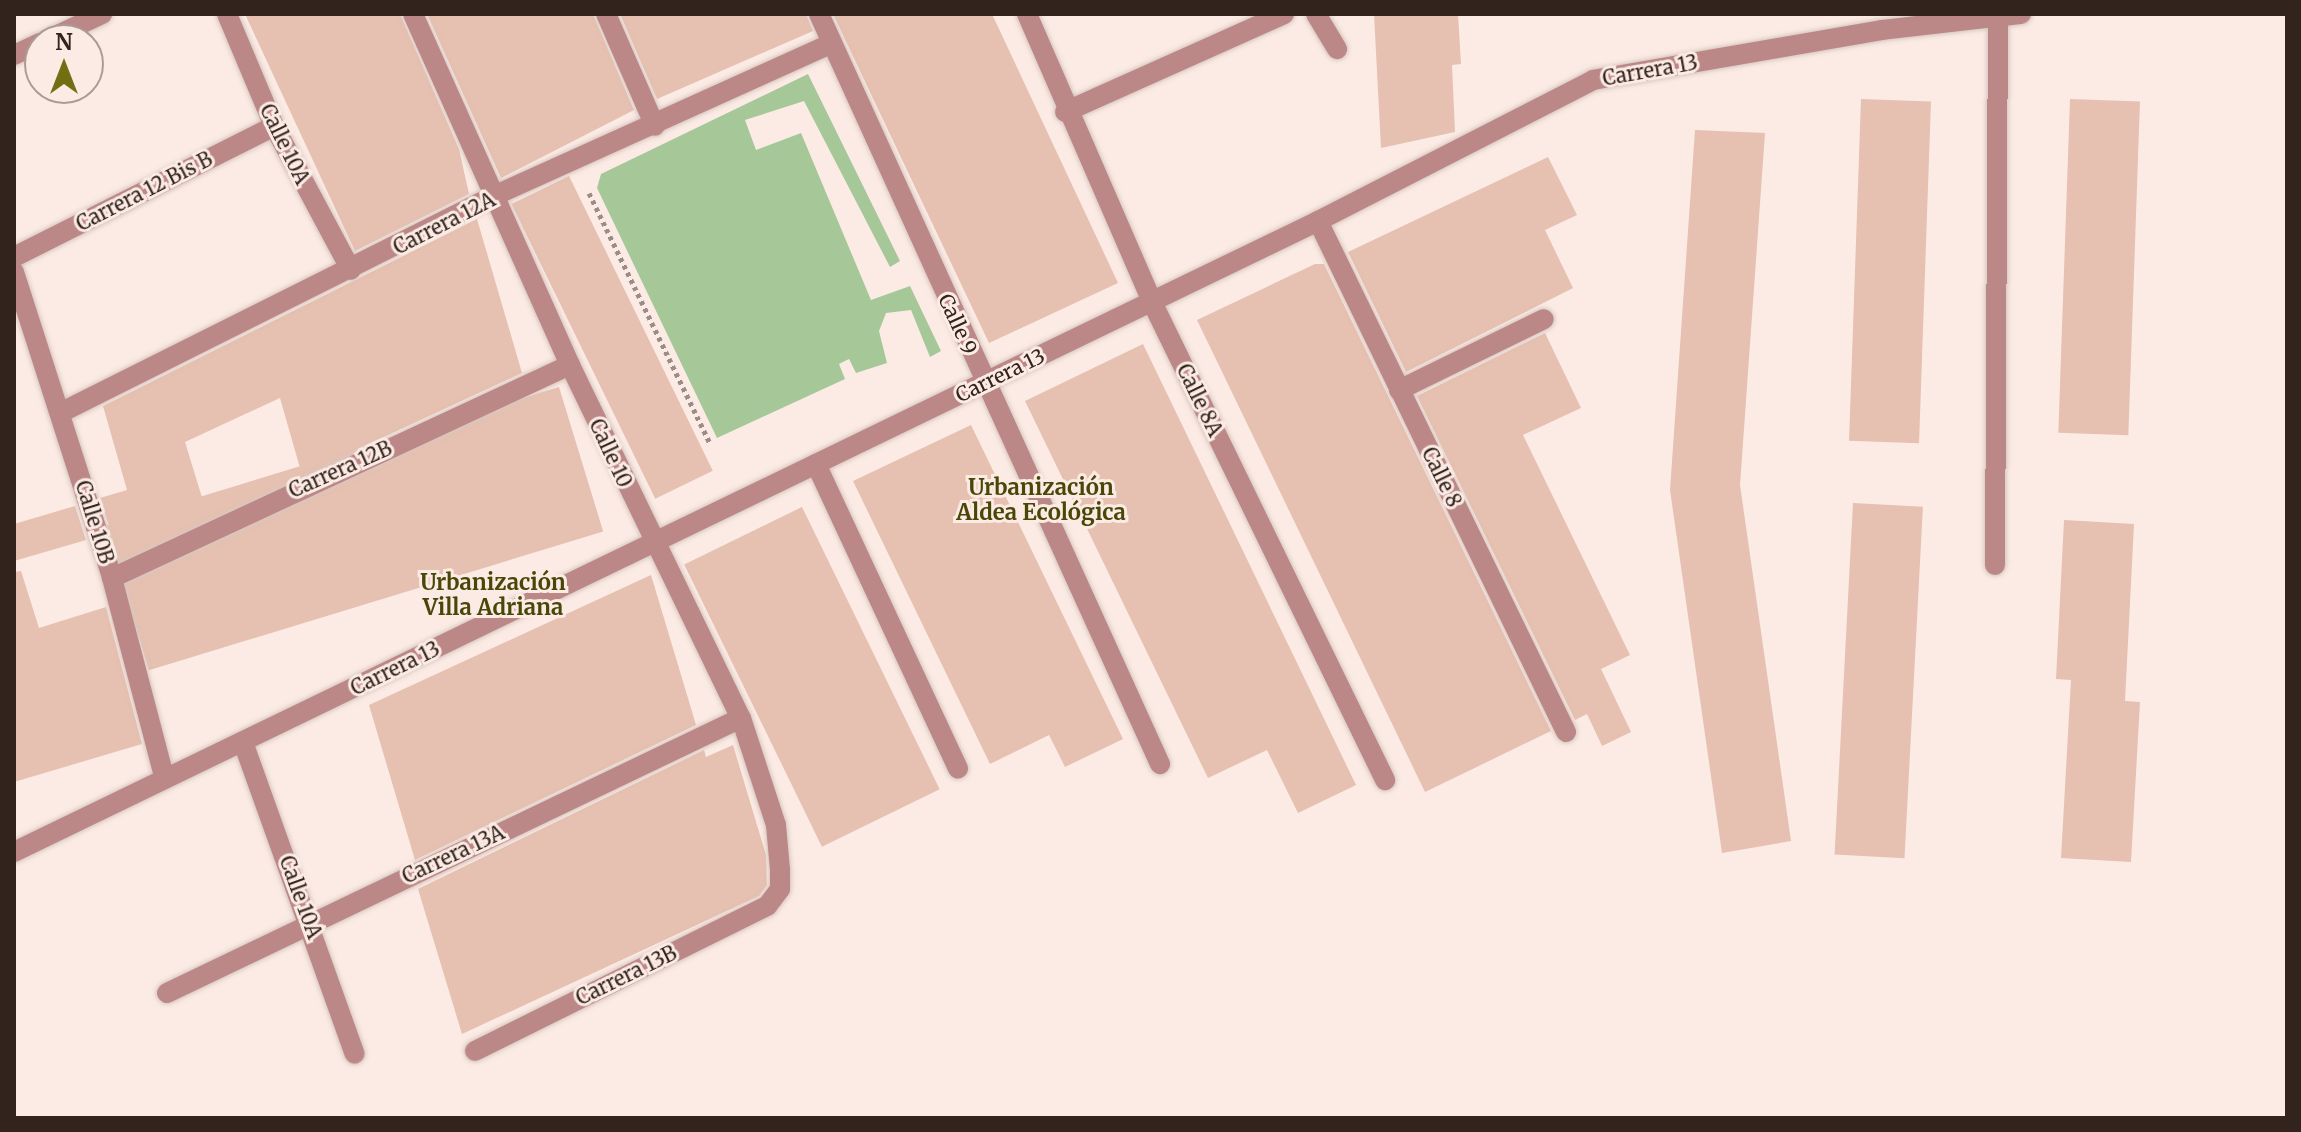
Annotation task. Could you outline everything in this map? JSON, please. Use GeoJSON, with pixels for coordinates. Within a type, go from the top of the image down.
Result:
{"type":"FeatureCollection","features":[{"type":"Feature","properties":{"kind":"street"},"geometry":{"type":"LineString","coordinates":[[81,24],[102,14]]}},
{"type":"Feature","properties":{"kind":"street","name":"Calle 10A"},"geometry":{"type":"LineString","coordinates":[[227,14],[274,126],[351,270]]}},
{"type":"Feature","properties":{"kind":"street","name":"Calle 10"},"geometry":{"type":"LineString","coordinates":[[413,14],[498,194],[570,365],[653,543],[741,718],[776,825],[777,898]]}},
{"type":"Feature","properties":{"kind":"street"},"geometry":{"type":"LineString","coordinates":[[606,14],[655,126]]}},
{"type":"Feature","properties":{"kind":"street","name":"Calle 9"},"geometry":{"type":"LineString","coordinates":[[819,14],[830,44],[1160,764]]}},
{"type":"Feature","properties":{"kind":"street","name":"Calle 8A"},"geometry":{"type":"LineString","coordinates":[[1027,14],[1065,112],[1152,302],[1385,780]]}},
{"type":"Feature","properties":{"kind":"street"},"geometry":{"type":"LineString","coordinates":[[1065,112],[1284,14]]}},
{"type":"Feature","properties":{"kind":"street"},"geometry":{"type":"LineString","coordinates":[[1316,14],[1337,49]]}},
{"type":"Feature","properties":{"kind":"street","name":"Carrera 13"},"geometry":{"type":"LineString","coordinates":[[14,852],[164,776],[243,742],[1318,221],[1593,80],[1882,30],[2021,14]]}},
{"type":"Feature","properties":{"kind":"street"},"geometry":{"type":"LineString","coordinates":[[1995,565],[1998,17]]}},
{"type":"Feature","properties":{"kind":"street","name":"Carrera 12A"},"geometry":{"type":"LineString","coordinates":[[62,412],[498,194],[655,126],[830,44]]}},
{"type":"Feature","properties":{"kind":"street","name":"Carrera 12 Bis B"},"geometry":{"type":"LineString","coordinates":[[14,257],[274,126]]}},
{"type":"Feature","properties":{"kind":"street","name":"Calle 8"},"geometry":{"type":"LineString","coordinates":[[1318,221],[1566,732]]}},
{"type":"Feature","properties":{"kind":"street","name":"Calle 10B"},"geometry":{"type":"LineString","coordinates":[[14,272],[62,412],[112,578],[164,776]]}},
{"type":"Feature","properties":{"kind":"street"},"geometry":{"type":"LineString","coordinates":[[1399,390],[1544,319]]}},
{"type":"Feature","properties":{"kind":"street","name":"Carrera 12B"},"geometry":{"type":"LineString","coordinates":[[112,578],[570,365]]}},
{"type":"Feature","properties":{"kind":"street"},"geometry":{"type":"LineString","coordinates":[[816,464],[958,768]]}},
{"type":"Feature","properties":{"kind":"street","name":"Carrera 13A"},"geometry":{"type":"LineString","coordinates":[[167,993],[311,921],[741,718]]}},
{"type":"Feature","properties":{"kind":"street","name":"Calle 10A"},"geometry":{"type":"LineString","coordinates":[[243,742],[311,921],[355,1054]]}},
{"type":"Feature","properties":{"kind":"street","name":"Carrera 13B"},"geometry":{"type":"LineString","coordinates":[[475,1051],[777,898]]}},
{"type":"Feature","properties":{"kind":"path"},"geometry":{"type":"LineString","coordinates":[[589,193],[710,443]]}},
{"type":"Feature","properties":{"kind":"green space"},"geometry":{"type":"Polygon","coordinates":[[[808,74],[900,261],[890,267],[804,101],[745,120],[756,150],[801,133],[871,300],[910,286],[941,351],[930,357],[911,310],[886,313],[879,331],[887,363],[856,373],[849,359],[839,364],[845,379],[717,438],[597,188],[601,174],[808,74]]]}},
{"type":"Feature","properties":{"kind":"building"},"geometry":{"type":"Polygon","coordinates":[[[245,14],[400,14],[459,149],[469,194],[355,251],[245,14]]]}},
{"type":"Feature","properties":{"kind":"building"},"geometry":{"type":"Polygon","coordinates":[[[427,14],[593,14],[634,110],[501,178],[427,14]]]}},
{"type":"Feature","properties":{"kind":"building"},"geometry":{"type":"Polygon","coordinates":[[[620,14],[806,14],[813,31],[657,99],[620,14]]]}},
{"type":"Feature","properties":{"kind":"building"},"geometry":{"type":"Polygon","coordinates":[[[833,14],[992,14],[1118,283],[989,343],[833,14]]]}},
{"type":"Feature","properties":{"kind":"building"},"geometry":{"type":"Polygon","coordinates":[[[1374,14],[1458,14],[1461,64],[1452,65],[1455,132],[1381,148],[1374,14]]]}},
{"type":"Feature","properties":{"kind":"building"},"geometry":{"type":"Polygon","coordinates":[[[1861,99],[1931,101],[1919,443],[1849,441],[1861,99]]]}},
{"type":"Feature","properties":{"kind":"building"},"geometry":{"type":"Polygon","coordinates":[[[2070,99],[2140,101],[2128,435],[2058,433],[2070,99]]]}},
{"type":"Feature","properties":{"kind":"building"},"geometry":{"type":"Polygon","coordinates":[[[1695,130],[1765,133],[1740,485],[1791,841],[1722,853],[1670,490],[1695,130]]]}},
{"type":"Feature","properties":{"kind":"building"},"geometry":{"type":"Polygon","coordinates":[[[1548,157],[1577,215],[1545,230],[1573,288],[1406,372],[1348,252],[1548,157]]]}},
{"type":"Feature","properties":{"kind":"building"},"geometry":{"type":"Polygon","coordinates":[[[569,176],[713,471],[655,499],[511,204],[569,176]]]}},
{"type":"Feature","properties":{"kind":"building"},"geometry":{"type":"Polygon","coordinates":[[[477,219],[522,373],[302,475],[280,398],[185,442],[204,504],[111,532],[100,498],[127,490],[103,406],[477,219]]]}},
{"type":"Feature","properties":{"kind":"building"},"geometry":{"type":"Polygon","coordinates":[[[1315,264],[1324,264],[1551,731],[1425,792],[1197,320],[1315,264]]]}},
{"type":"Feature","properties":{"kind":"building"},"geometry":{"type":"Polygon","coordinates":[[[1545,333],[1581,408],[1523,435],[1630,655],[1601,669],[1631,732],[1602,746],[1587,714],[1575,720],[1417,396],[1545,333]]]}},
{"type":"Feature","properties":{"kind":"building"},"geometry":{"type":"Polygon","coordinates":[[[1143,344],[1356,785],[1298,813],[1267,750],[1208,778],[1025,401],[1143,344]]]}},
{"type":"Feature","properties":{"kind":"building"},"geometry":{"type":"Polygon","coordinates":[[[559,387],[603,531],[149,670],[105,526],[559,387]]]}},
{"type":"Feature","properties":{"kind":"building"},"geometry":{"type":"Polygon","coordinates":[[[971,425],[1123,739],[1065,767],[1049,735],[990,764],[853,481],[971,425]]]}},
{"type":"Feature","properties":{"kind":"building"},"geometry":{"type":"Polygon","coordinates":[[[1853,503],[1923,507],[1904,858],[1835,855],[1853,503]]]}},
{"type":"Feature","properties":{"kind":"building"},"geometry":{"type":"Polygon","coordinates":[[[75,506],[86,540],[14,561],[14,524],[75,506]]]}},
{"type":"Feature","properties":{"kind":"building"},"geometry":{"type":"Polygon","coordinates":[[[802,507],[940,789],[822,847],[684,564],[802,507]]]}},
{"type":"Feature","properties":{"kind":"building"},"geometry":{"type":"Polygon","coordinates":[[[2064,520],[2134,524],[2125,701],[2140,702],[2131,862],[2061,858],[2071,680],[2056,679],[2064,520]]]}},
{"type":"Feature","properties":{"kind":"building"},"geometry":{"type":"Polygon","coordinates":[[[21,571],[39,628],[106,607],[142,744],[14,782],[14,572],[21,571]]]}},
{"type":"Feature","properties":{"kind":"building"},"geometry":{"type":"Polygon","coordinates":[[[651,575],[696,725],[415,860],[369,705],[651,575]]]}},
{"type":"Feature","properties":{"kind":"building"},"geometry":{"type":"Polygon","coordinates":[[[733,745],[766,855],[767,885],[759,896],[462,1034],[418,889],[704,750],[706,757],[733,745]]]}},
{"type":"Feature","properties":{"kind":"district","name":"Urbanización Aldea Ecológica"},"geometry":{"type":"Point","coordinates":[1041,500]}},
{"type":"Feature","properties":{"kind":"district","name":"Urbanización Villa Adriana"},"geometry":{"type":"Point","coordinates":[493,594]}}]}
